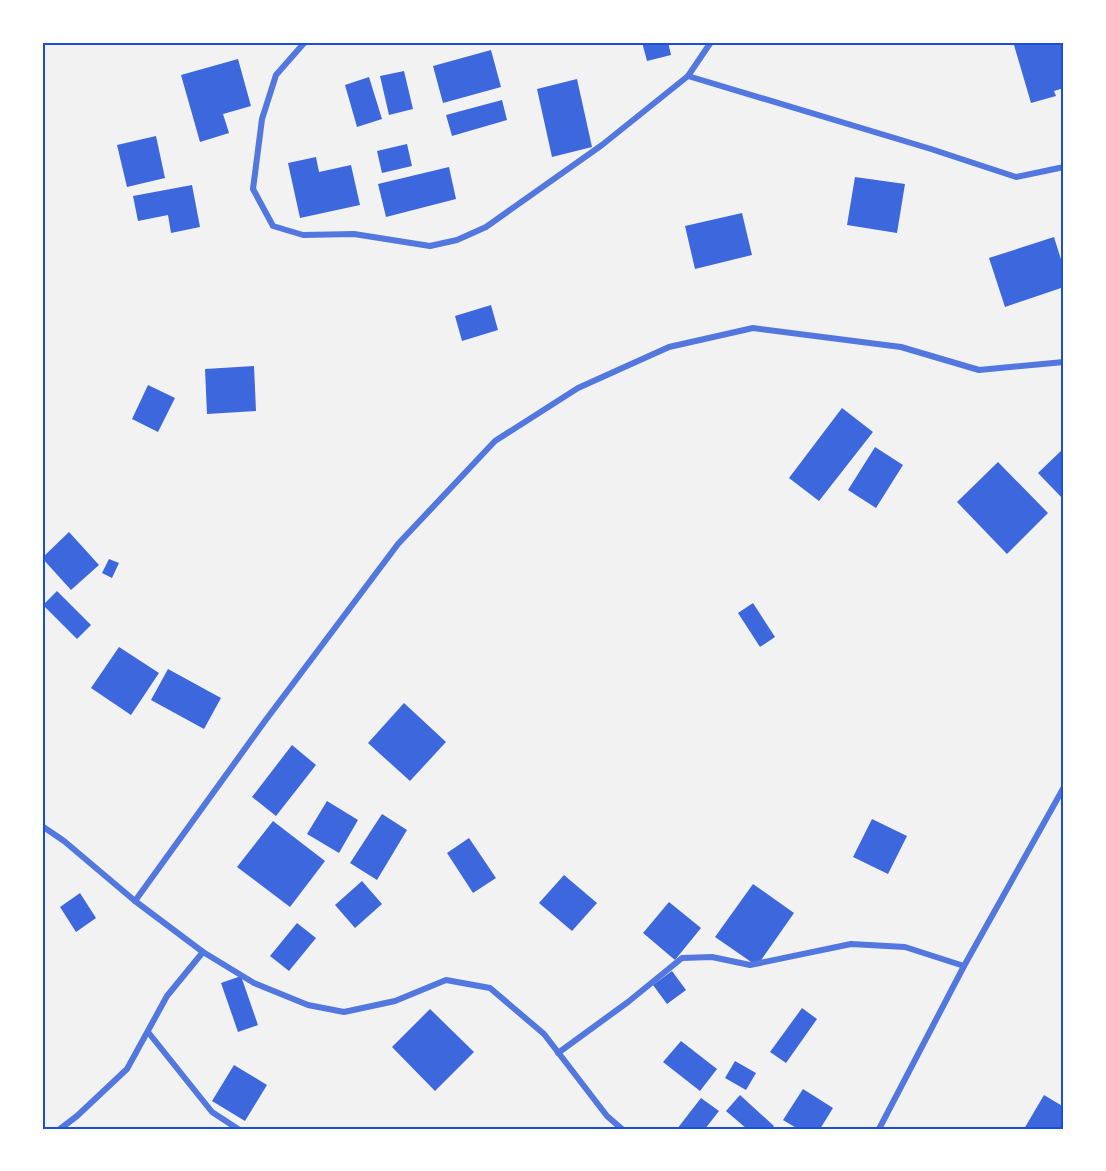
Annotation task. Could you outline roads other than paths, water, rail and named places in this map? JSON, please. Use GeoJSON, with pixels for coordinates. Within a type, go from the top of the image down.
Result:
{"type":"FeatureCollection","features":[{"type":"Feature","properties":{"kind":"street"},"geometry":{"type":"LineString","coordinates":[[305,42],[276,75],[262,119],[253,189],[273,226],[303,235],[354,234],[430,246],[457,240],[486,227],[602,145],[688,76],[711,42]]}},
{"type":"Feature","properties":{"kind":"street"},"geometry":{"type":"LineString","coordinates":[[688,76],[1016,177],[1064,167]]}},
{"type":"Feature","properties":{"kind":"street"},"geometry":{"type":"LineString","coordinates":[[135,901],[265,721],[398,544],[495,441],[578,388],[669,347],[753,328],[901,346],[979,370],[1064,362]]}},
{"type":"Feature","properties":{"kind":"street"},"geometry":{"type":"LineString","coordinates":[[879,1129],[964,966],[1064,787]]}},
{"type":"Feature","properties":{"kind":"street"},"geometry":{"type":"LineString","coordinates":[[42,826],[203,952],[254,983],[308,1005],[344,1012],[395,1001],[446,980],[490,988],[544,1034],[607,1116],[622,1129]]}},
{"type":"Feature","properties":{"kind":"street"},"geometry":{"type":"LineString","coordinates":[[558,1053],[628,1002],[682,958],[712,957],[750,965],[851,944],[905,947],[964,966]]}},
{"type":"Feature","properties":{"kind":"street"},"geometry":{"type":"LineString","coordinates":[[60,1129],[127,1069],[167,996],[203,952]]}},
{"type":"Feature","properties":{"kind":"street"},"geometry":{"type":"LineString","coordinates":[[148,1032],[212,1112],[238,1129]]}}]}
